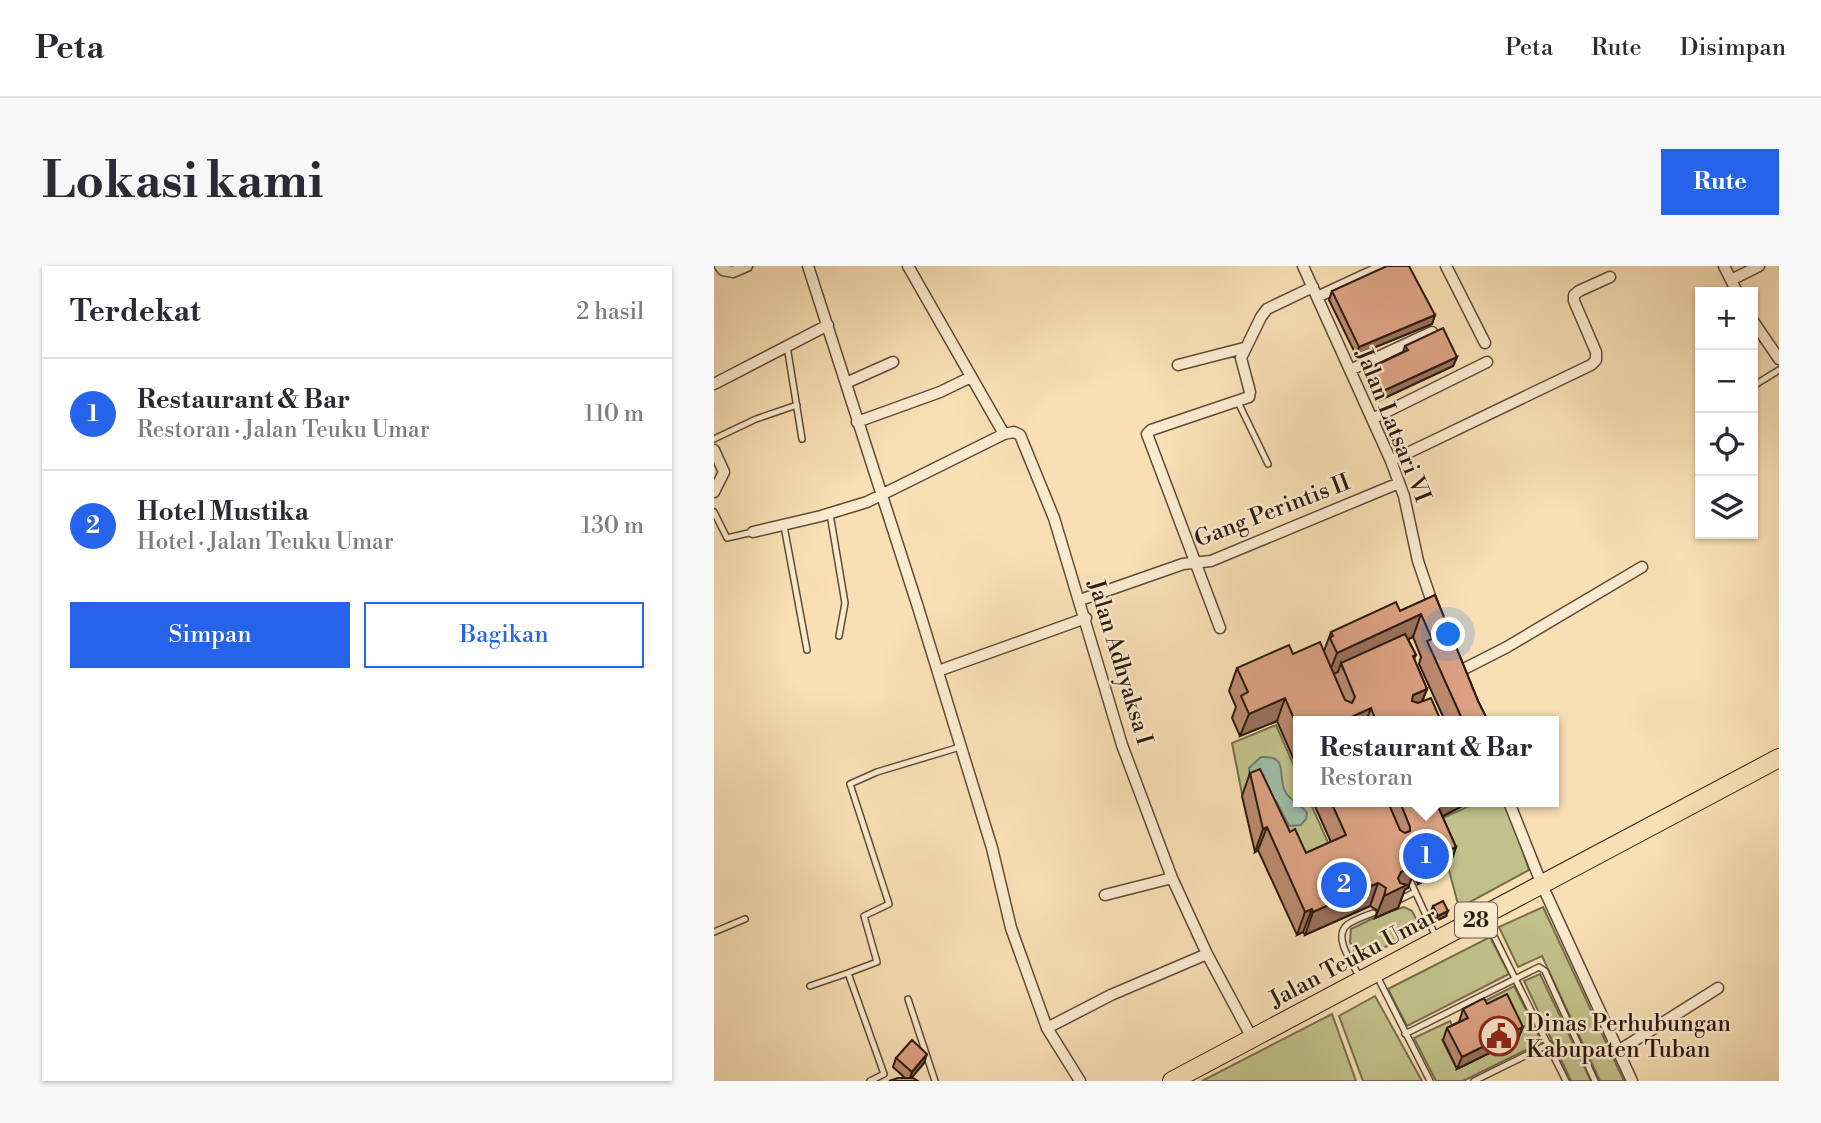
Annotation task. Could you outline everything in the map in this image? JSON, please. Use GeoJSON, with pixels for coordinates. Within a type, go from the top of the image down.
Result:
{"type":"FeatureCollection","features":[{"type":"Feature","properties":{"kind":"highway","name":"Jalan Teuku Umar"},"geometry":{"type":"LineString","coordinates":[[1172,1081],[1779,758]]}},
{"type":"Feature","properties":{"kind":"street"},"geometry":{"type":"LineString","coordinates":[[720,266],[723,270],[733,272],[747,266]]}},
{"type":"Feature","properties":{"kind":"street"},"geometry":{"type":"LineString","coordinates":[[808,266],[938,671],[992,848],[1011,928],[1047,1028],[1080,1081]]}},
{"type":"Feature","properties":{"kind":"street"},"geometry":{"type":"LineString","coordinates":[[753,532],[830,514],[882,495],[1004,434],[908,266]]}},
{"type":"Feature","properties":{"kind":"street","name":"Jalan Latsari VI"},"geometry":{"type":"LineString","coordinates":[[1303,266],[1391,461],[1407,509],[1418,561],[1438,620]]}},
{"type":"Feature","properties":{"kind":"street"},"geometry":{"type":"LineString","coordinates":[[1220,628],[1148,432],[1238,402],[1250,395],[1241,361],[1244,348],[1267,309],[1384,266]]}},
{"type":"Feature","properties":{"kind":"street"},"geometry":{"type":"LineString","coordinates":[[1446,266],[1485,343]]}},
{"type":"Feature","properties":{"kind":"street"},"geometry":{"type":"LineString","coordinates":[[1724,266],[1734,287]]}},
{"type":"Feature","properties":{"kind":"street"},"geometry":{"type":"LineString","coordinates":[[1731,280],[1759,266]]}},
{"type":"Feature","properties":{"kind":"street"},"geometry":{"type":"LineString","coordinates":[[1391,461],[1591,365],[1596,352],[1574,301],[1574,295],[1579,290],[1610,277]]}},
{"type":"Feature","properties":{"kind":"street"},"geometry":{"type":"LineString","coordinates":[[714,384],[828,325]]}},
{"type":"Feature","properties":{"kind":"street"},"geometry":{"type":"LineString","coordinates":[[1758,328],[1779,359]]}},
{"type":"Feature","properties":{"kind":"street"},"geometry":{"type":"LineString","coordinates":[[1350,370],[1432,332]]}},
{"type":"Feature","properties":{"kind":"street"},"geometry":{"type":"LineString","coordinates":[[1178,365],[1244,348]]}},
{"type":"Feature","properties":{"kind":"street"},"geometry":{"type":"LineString","coordinates":[[846,383],[893,362]]}},
{"type":"Feature","properties":{"kind":"street"},"geometry":{"type":"LineString","coordinates":[[1372,419],[1487,362]]}},
{"type":"Feature","properties":{"kind":"street"},"geometry":{"type":"LineString","coordinates":[[857,422],[971,377]]}},
{"type":"Feature","properties":{"kind":"street","name":"Jalan Adhyaksa I"},"geometry":{"type":"LineString","coordinates":[[1004,434],[1014,432],[1020,435],[1054,518],[1122,745],[1172,878],[1207,954],[1252,1038]]}},
{"type":"Feature","properties":{"kind":"street"},"geometry":{"type":"LineString","coordinates":[[714,450],[724,475],[714,492]]}},
{"type":"Feature","properties":{"kind":"street","name":"Gang Perintis II"},"geometry":{"type":"LineString","coordinates":[[1080,600],[1183,564],[1211,561],[1399,483]]}},
{"type":"Feature","properties":{"kind":"street"},"geometry":{"type":"LineString","coordinates":[[1458,672],[1518,641],[1642,568]]}},
{"type":"Feature","properties":{"kind":"street"},"geometry":{"type":"LineString","coordinates":[[938,671],[1086,618]]}},
{"type":"Feature","properties":{"kind":"street"},"geometry":{"type":"LineString","coordinates":[[1453,659],[1463,684]]}},
{"type":"Feature","properties":{"kind":"street"},"geometry":{"type":"LineString","coordinates":[[1511,807],[1542,885],[1632,1081]]}},
{"type":"Feature","properties":{"kind":"street"},"geometry":{"type":"LineString","coordinates":[[1105,895],[1172,878]]}},
{"type":"Feature","properties":{"kind":"street"},"geometry":{"type":"LineString","coordinates":[[1047,1028],[1111,995],[1207,954]]}},
{"type":"Feature","properties":{"kind":"street"},"geometry":{"type":"LineString","coordinates":[[1618,1051],[1718,988]]}},
{"type":"Feature","properties":{"kind":"lane"},"geometry":{"type":"LineString","coordinates":[[787,346],[802,439]]}},
{"type":"Feature","properties":{"kind":"lane"},"geometry":{"type":"LineString","coordinates":[[1758,383],[1779,370]]}},
{"type":"Feature","properties":{"kind":"lane"},"geometry":{"type":"LineString","coordinates":[[1238,402],[1268,464]]}},
{"type":"Feature","properties":{"kind":"lane"},"geometry":{"type":"LineString","coordinates":[[714,439],[756,419],[797,405]]}},
{"type":"Feature","properties":{"kind":"lane"},"geometry":{"type":"LineString","coordinates":[[714,512],[727,538],[753,532]]}},
{"type":"Feature","properties":{"kind":"lane"},"geometry":{"type":"LineString","coordinates":[[830,514],[845,603],[839,636]]}},
{"type":"Feature","properties":{"kind":"lane"},"geometry":{"type":"LineString","coordinates":[[784,525],[807,650]]}},
{"type":"Feature","properties":{"kind":"lane"},"geometry":{"type":"LineString","coordinates":[[810,986],[877,962],[864,916],[888,905],[850,784],[877,772],[960,747]]}},
{"type":"Feature","properties":{"kind":"lane"},"geometry":{"type":"LineString","coordinates":[[1404,866],[1438,940]]}},
{"type":"Feature","properties":{"kind":"lane"},"geometry":{"type":"LineString","coordinates":[[1395,902],[1415,892]]}},
{"type":"Feature","properties":{"kind":"lane"},"geometry":{"type":"LineString","coordinates":[[1373,913],[1347,925],[1342,934],[1345,949],[1369,977],[1405,1034],[1430,1081]]}},
{"type":"Feature","properties":{"kind":"lane"},"geometry":{"type":"LineString","coordinates":[[1483,916],[1566,1081]]}},
{"type":"Feature","properties":{"kind":"lane"},"geometry":{"type":"LineString","coordinates":[[714,932],[745,919]]}},
{"type":"Feature","properties":{"kind":"lane"},"geometry":{"type":"LineString","coordinates":[[1405,1034],[1536,967],[1545,971],[1595,1081]]}},
{"type":"Feature","properties":{"kind":"lane"},"geometry":{"type":"LineString","coordinates":[[848,972],[884,1074],[870,1081]]}},
{"type":"Feature","properties":{"kind":"lane"},"geometry":{"type":"LineString","coordinates":[[908,999],[935,1081]]}},
{"type":"Feature","properties":{"kind":"lane"},"geometry":{"type":"LineString","coordinates":[[1474,1081],[1549,1044]]}},
{"type":"Feature","properties":{"kind":"shaded area"},"geometry":{"type":"Polygon","coordinates":[[[1276,725],[1293,764],[1293,807],[1312,807],[1334,856],[1298,872],[1252,791],[1242,794],[1232,743],[1276,725]]]}},
{"type":"Feature","properties":{"kind":"shaded area"},"geometry":{"type":"Polygon","coordinates":[[[1261,757],[1276,760],[1281,769],[1283,787],[1293,800],[1293,807],[1302,807],[1307,813],[1301,825],[1289,826],[1276,801],[1250,783],[1249,768],[1261,757]]]}},
{"type":"Feature","properties":{"kind":"shaded area"},"geometry":{"type":"Polygon","coordinates":[[[1467,807],[1508,807],[1529,870],[1459,908],[1436,821],[1467,807]]]}},
{"type":"Feature","properties":{"kind":"shaded area"},"geometry":{"type":"Polygon","coordinates":[[[1404,907],[1412,911],[1421,928],[1359,961],[1350,942],[1351,929],[1404,907]]]}},
{"type":"Feature","properties":{"kind":"shaded area"},"geometry":{"type":"Polygon","coordinates":[[[1543,907],[1624,1081],[1600,1081],[1542,956],[1518,967],[1499,927],[1543,907]]]}},
{"type":"Feature","properties":{"kind":"shaded area"},"geometry":{"type":"Polygon","coordinates":[[[1490,937],[1509,974],[1407,1026],[1388,989],[1490,937]]]}},
{"type":"Feature","properties":{"kind":"shaded area"},"geometry":{"type":"Polygon","coordinates":[[[1540,974],[1591,1081],[1571,1081],[1524,981],[1540,974]]]}},
{"type":"Feature","properties":{"kind":"shaded area"},"geometry":{"type":"Polygon","coordinates":[[[1514,986],[1542,1042],[1463,1081],[1436,1081],[1414,1038],[1450,1021],[1456,1033],[1442,1040],[1457,1069],[1518,1039],[1481,1003],[1514,986]]]}},
{"type":"Feature","properties":{"kind":"shaded area"},"geometry":{"type":"Polygon","coordinates":[[[1375,996],[1422,1081],[1363,1081],[1339,1016],[1375,996]]]}},
{"type":"Feature","properties":{"kind":"shaded area"},"geometry":{"type":"Polygon","coordinates":[[[1332,1014],[1356,1081],[1202,1081],[1332,1014]]]}},
{"type":"Feature","properties":{"kind":"building"},"geometry":{"type":"Polygon","coordinates":[[[1387,266],[1409,266],[1435,315],[1359,347],[1332,291],[1387,266]]]}},
{"type":"Feature","properties":{"kind":"building"},"geometry":{"type":"Polygon","coordinates":[[[1443,328],[1457,357],[1381,392],[1370,368],[1408,350],[1405,346],[1443,328]]]}},
{"type":"Feature","properties":{"kind":"building"},"geometry":{"type":"Polygon","coordinates":[[[1435,595],[1486,716],[1461,716],[1427,641],[1432,639],[1421,614],[1337,653],[1330,638],[1333,636],[1331,632],[1396,602],[1400,611],[1435,595]]]}},
{"type":"Feature","properties":{"kind":"building"},"geometry":{"type":"Polygon","coordinates":[[[1405,634],[1416,655],[1413,656],[1427,689],[1413,695],[1412,701],[1418,703],[1431,698],[1439,716],[1374,716],[1371,708],[1353,716],[1293,716],[1285,698],[1249,714],[1241,696],[1248,692],[1237,668],[1289,645],[1293,654],[1320,642],[1345,700],[1352,703],[1355,697],[1341,663],[1405,634]]]}},
{"type":"Feature","properties":{"kind":"building"},"geometry":{"type":"Polygon","coordinates":[[[1260,769],[1290,832],[1295,829],[1306,853],[1346,835],[1333,807],[1390,807],[1400,830],[1405,833],[1410,831],[1410,827],[1402,807],[1438,807],[1456,847],[1426,861],[1417,841],[1411,838],[1407,845],[1416,865],[1401,872],[1398,878],[1400,883],[1407,885],[1384,896],[1386,888],[1378,883],[1313,912],[1312,909],[1305,912],[1267,827],[1263,829],[1250,773],[1260,769]]]}},
{"type":"Feature","properties":{"kind":"building"},"geometry":{"type":"Polygon","coordinates":[[[1443,901],[1448,911],[1438,916],[1433,906],[1443,901]]]}},
{"type":"Feature","properties":{"kind":"building"},"geometry":{"type":"Polygon","coordinates":[[[1507,994],[1523,1027],[1462,1057],[1447,1028],[1468,1018],[1463,1009],[1484,998],[1487,1004],[1507,994]]]}},
{"type":"Feature","properties":{"kind":"building"},"geometry":{"type":"Polygon","coordinates":[[[912,1040],[927,1054],[912,1072],[896,1058],[912,1040]]]}},
{"type":"Feature","properties":{"kind":"building"},"geometry":{"type":"Polygon","coordinates":[[[913,1078],[918,1081],[889,1081],[913,1078]]]}},
{"type":"Feature","properties":{"kind":"place","name":"Restaurant & Bar"},"geometry":{"type":"Point","coordinates":[1426,856]}},
{"type":"Feature","properties":{"kind":"place","name":"Hotel Mustika"},"geometry":{"type":"Point","coordinates":[1344,885]}},
{"type":"Feature","properties":{"kind":"place","name":"Dinas Perhubungan Kabupaten Tuban"},"geometry":{"type":"Point","coordinates":[1499,1036]}}]}
